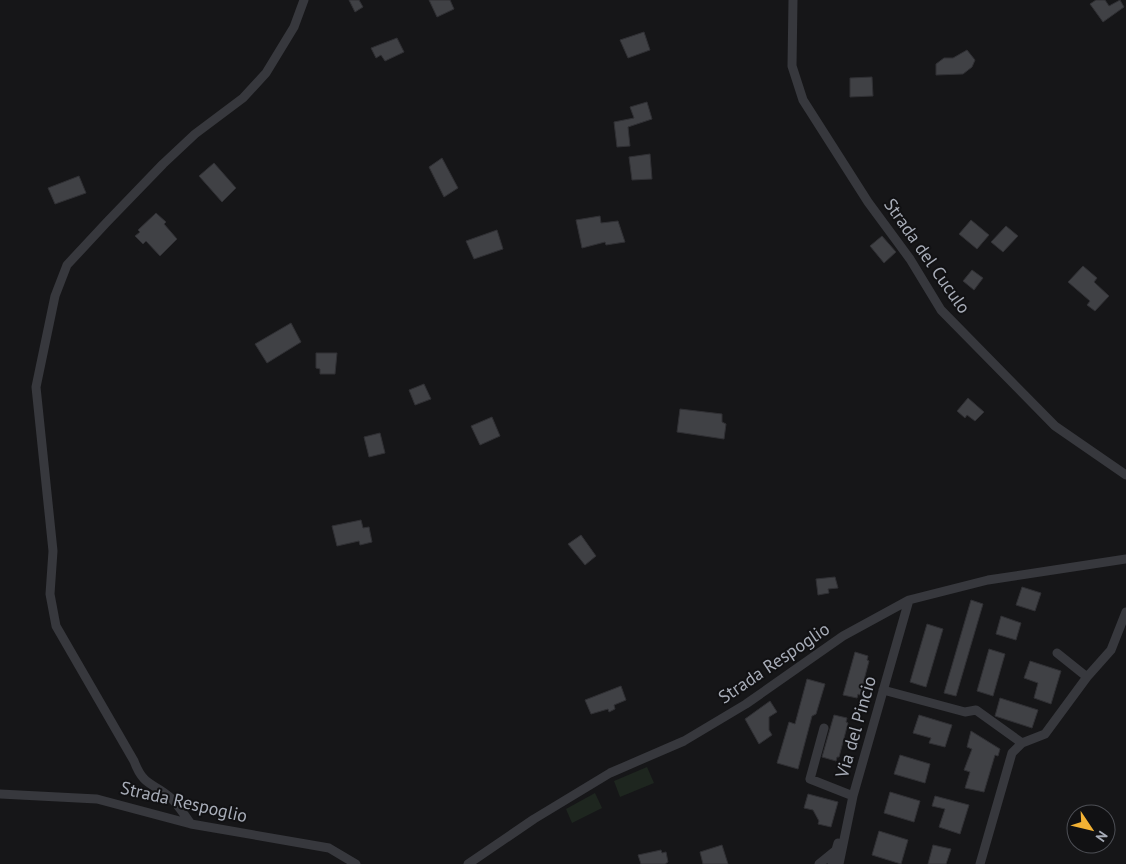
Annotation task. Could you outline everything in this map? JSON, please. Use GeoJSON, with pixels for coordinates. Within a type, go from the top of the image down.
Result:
{"type":"FeatureCollection","features":[{"type":"Feature","properties":{"kind":"street"},"geometry":{"type":"LineString","coordinates":[[191,824],[173,800],[150,786],[140,775],[134,761],[56,626],[50,594],[52,551],[36,387],[55,296],[67,265],[163,164],[195,134],[243,98],[266,73],[294,27],[304,0]]}},
{"type":"Feature","properties":{"kind":"street","name":"Strada del Cuculo"},"geometry":{"type":"LineString","coordinates":[[792,0],[792,66],[803,100],[868,202],[910,259],[941,310],[1055,426],[1126,475]]}},
{"type":"Feature","properties":{"kind":"street","name":"Strada Respoglio"},"geometry":{"type":"LineString","coordinates":[[468,864],[534,819],[610,773],[684,741],[746,704],[842,636],[909,600],[988,580],[1126,559]]}},
{"type":"Feature","properties":{"kind":"street","name":"Via del Pincio"},"geometry":{"type":"LineString","coordinates":[[839,864],[847,817],[909,600]]}},
{"type":"Feature","properties":{"kind":"street"},"geometry":{"type":"LineString","coordinates":[[980,864],[1012,754],[1022,742],[1045,734],[1087,677],[1111,650],[1126,612]]}},
{"type":"Feature","properties":{"kind":"street"},"geometry":{"type":"LineString","coordinates":[[1057,652],[1087,677]]}},
{"type":"Feature","properties":{"kind":"street"},"geometry":{"type":"LineString","coordinates":[[883,690],[965,712],[976,710],[1022,742]]}},
{"type":"Feature","properties":{"kind":"street"},"geometry":{"type":"LineString","coordinates":[[824,728],[810,779],[853,796]]}},
{"type":"Feature","properties":{"kind":"street","name":"Strada Respoglio"},"geometry":{"type":"LineString","coordinates":[[0,794],[97,799],[191,824],[329,848],[356,864]]}},
{"type":"Feature","properties":{"kind":"street"},"geometry":{"type":"LineString","coordinates":[[832,864],[847,817]]}},
{"type":"Feature","properties":{"kind":"street"},"geometry":{"type":"LineString","coordinates":[[819,864],[835,850]]}},
{"type":"Feature","properties":{"kind":"shaded area"},"geometry":{"type":"Polygon","coordinates":[[[647,767],[654,783],[620,797],[614,781],[647,767]]]}},
{"type":"Feature","properties":{"kind":"shaded area"},"geometry":{"type":"Polygon","coordinates":[[[595,793],[602,808],[572,823],[566,809],[595,793]]]}},
{"type":"Feature","properties":{"kind":"building"},"geometry":{"type":"Polygon","coordinates":[[[349,0],[359,0],[363,7],[355,12],[349,0]]]}},
{"type":"Feature","properties":{"kind":"building"},"geometry":{"type":"Polygon","coordinates":[[[429,0],[450,0],[454,9],[437,17],[429,0]]]}},
{"type":"Feature","properties":{"kind":"building"},"geometry":{"type":"Polygon","coordinates":[[[1096,0],[1105,0],[1109,6],[1120,0],[1124,7],[1103,22],[1090,4],[1096,0]]]}},
{"type":"Feature","properties":{"kind":"building"},"geometry":{"type":"Polygon","coordinates":[[[644,32],[650,50],[628,58],[620,40],[644,32]]]}},
{"type":"Feature","properties":{"kind":"building"},"geometry":{"type":"Polygon","coordinates":[[[397,38],[404,52],[385,61],[381,55],[376,58],[371,48],[397,38]]]}},
{"type":"Feature","properties":{"kind":"building"},"geometry":{"type":"Polygon","coordinates":[[[967,50],[975,60],[972,67],[963,74],[936,75],[936,64],[944,58],[953,58],[967,50]]]}},
{"type":"Feature","properties":{"kind":"building"},"geometry":{"type":"Polygon","coordinates":[[[872,77],[873,96],[850,97],[850,78],[872,77]]]}},
{"type":"Feature","properties":{"kind":"building"},"geometry":{"type":"Polygon","coordinates":[[[647,102],[652,119],[628,127],[630,146],[617,147],[614,122],[634,118],[630,107],[647,102]]]}},
{"type":"Feature","properties":{"kind":"building"},"geometry":{"type":"Polygon","coordinates":[[[650,154],[652,179],[632,180],[629,157],[650,154]]]}},
{"type":"Feature","properties":{"kind":"building"},"geometry":{"type":"Polygon","coordinates":[[[442,158],[458,188],[444,197],[429,167],[442,158]]]}},
{"type":"Feature","properties":{"kind":"building"},"geometry":{"type":"Polygon","coordinates":[[[214,163],[236,188],[222,202],[199,176],[214,163]]]}},
{"type":"Feature","properties":{"kind":"building"},"geometry":{"type":"Polygon","coordinates":[[[79,176],[86,193],[55,204],[48,188],[79,176]]]}},
{"type":"Feature","properties":{"kind":"building"},"geometry":{"type":"Polygon","coordinates":[[[156,213],[166,222],[164,224],[177,239],[160,256],[146,241],[143,244],[135,236],[140,232],[138,230],[156,213]]]}},
{"type":"Feature","properties":{"kind":"building"},"geometry":{"type":"Polygon","coordinates":[[[600,216],[601,223],[618,221],[625,242],[606,245],[605,242],[582,248],[576,220],[600,216]]]}},
{"type":"Feature","properties":{"kind":"building"},"geometry":{"type":"Polygon","coordinates":[[[971,220],[989,235],[977,249],[959,234],[971,220]]]}},
{"type":"Feature","properties":{"kind":"building"},"geometry":{"type":"Polygon","coordinates":[[[1006,226],[1018,236],[1003,252],[991,242],[1006,226]]]}},
{"type":"Feature","properties":{"kind":"building"},"geometry":{"type":"Polygon","coordinates":[[[497,230],[503,249],[474,259],[466,241],[497,230]]]}},
{"type":"Feature","properties":{"kind":"building"},"geometry":{"type":"Polygon","coordinates":[[[882,236],[896,252],[884,263],[870,246],[882,236]]]}},
{"type":"Feature","properties":{"kind":"building"},"geometry":{"type":"Polygon","coordinates":[[[1083,266],[1097,278],[1094,282],[1109,296],[1095,311],[1087,305],[1090,301],[1068,282],[1083,266]]]}},
{"type":"Feature","properties":{"kind":"building"},"geometry":{"type":"Polygon","coordinates":[[[972,270],[983,278],[974,290],[963,281],[972,270]]]}},
{"type":"Feature","properties":{"kind":"building"},"geometry":{"type":"Polygon","coordinates":[[[291,323],[301,342],[267,363],[255,344],[291,323]]]}},
{"type":"Feature","properties":{"kind":"building"},"geometry":{"type":"Polygon","coordinates":[[[316,353],[337,353],[335,374],[320,374],[320,369],[316,368],[316,353]]]}},
{"type":"Feature","properties":{"kind":"building"},"geometry":{"type":"Polygon","coordinates":[[[424,384],[431,399],[415,405],[409,390],[424,384]]]}},
{"type":"Feature","properties":{"kind":"building"},"geometry":{"type":"Polygon","coordinates":[[[968,398],[984,412],[975,421],[967,415],[965,418],[957,411],[968,398]]]}},
{"type":"Feature","properties":{"kind":"building"},"geometry":{"type":"Polygon","coordinates":[[[680,409],[722,414],[722,422],[726,424],[724,439],[677,432],[680,409]]]}},
{"type":"Feature","properties":{"kind":"building"},"geometry":{"type":"Polygon","coordinates":[[[492,417],[500,436],[480,445],[471,426],[492,417]]]}},
{"type":"Feature","properties":{"kind":"building"},"geometry":{"type":"Polygon","coordinates":[[[380,433],[385,453],[369,457],[364,437],[380,433]]]}},
{"type":"Feature","properties":{"kind":"building"},"geometry":{"type":"Polygon","coordinates":[[[361,520],[363,528],[369,527],[372,542],[360,545],[359,541],[337,546],[332,526],[361,520]]]}},
{"type":"Feature","properties":{"kind":"building"},"geometry":{"type":"Polygon","coordinates":[[[581,535],[596,556],[585,565],[568,544],[581,535]]]}},
{"type":"Feature","properties":{"kind":"building"},"geometry":{"type":"Polygon","coordinates":[[[835,577],[838,588],[828,589],[829,593],[818,595],[816,579],[835,577]]]}},
{"type":"Feature","properties":{"kind":"building"},"geometry":{"type":"Polygon","coordinates":[[[1022,587],[1041,593],[1035,611],[1016,605],[1022,587]]]}},
{"type":"Feature","properties":{"kind":"building"},"geometry":{"type":"Polygon","coordinates":[[[971,600],[983,604],[956,696],[944,693],[971,600]]]}},
{"type":"Feature","properties":{"kind":"building"},"geometry":{"type":"Polygon","coordinates":[[[1001,616],[1021,623],[1016,640],[996,634],[1001,616]]]}},
{"type":"Feature","properties":{"kind":"building"},"geometry":{"type":"Polygon","coordinates":[[[927,624],[943,629],[926,687],[910,682],[927,624]]]}},
{"type":"Feature","properties":{"kind":"building"},"geometry":{"type":"Polygon","coordinates":[[[989,649],[1005,654],[993,696],[977,691],[989,649]]]}},
{"type":"Feature","properties":{"kind":"building"},"geometry":{"type":"Polygon","coordinates":[[[855,652],[868,656],[867,660],[869,661],[860,695],[858,694],[857,698],[843,695],[855,652]]]}},
{"type":"Feature","properties":{"kind":"building"},"geometry":{"type":"Polygon","coordinates":[[[1030,661],[1061,671],[1051,704],[1034,698],[1038,683],[1024,678],[1030,661]]]}},
{"type":"Feature","properties":{"kind":"building"},"geometry":{"type":"Polygon","coordinates":[[[807,679],[825,684],[816,714],[812,716],[798,769],[777,763],[789,722],[795,724],[807,679]]]}},
{"type":"Feature","properties":{"kind":"building"},"geometry":{"type":"Polygon","coordinates":[[[621,686],[626,700],[614,705],[615,709],[609,712],[608,709],[591,714],[585,700],[621,686]]]}},
{"type":"Feature","properties":{"kind":"building"},"geometry":{"type":"Polygon","coordinates":[[[1000,698],[1038,710],[1032,728],[995,716],[1000,698]]]}},
{"type":"Feature","properties":{"kind":"building"},"geometry":{"type":"Polygon","coordinates":[[[770,701],[777,712],[769,717],[769,730],[772,735],[759,744],[745,719],[770,701]]]}},
{"type":"Feature","properties":{"kind":"building"},"geometry":{"type":"Polygon","coordinates":[[[834,715],[847,718],[846,722],[848,723],[839,757],[837,757],[836,761],[822,757],[834,715]]]}},
{"type":"Feature","properties":{"kind":"building"},"geometry":{"type":"Polygon","coordinates":[[[919,715],[952,725],[945,747],[929,743],[931,738],[913,733],[919,715]]]}},
{"type":"Feature","properties":{"kind":"building"},"geometry":{"type":"Polygon","coordinates":[[[971,731],[1000,749],[998,756],[995,755],[984,792],[965,788],[970,772],[964,770],[972,749],[967,747],[971,731]]]}},
{"type":"Feature","properties":{"kind":"building"},"geometry":{"type":"Polygon","coordinates":[[[900,755],[930,764],[925,783],[894,774],[900,755]]]}},
{"type":"Feature","properties":{"kind":"building"},"geometry":{"type":"Polygon","coordinates":[[[890,792],[920,801],[914,822],[884,813],[890,792]]]}},
{"type":"Feature","properties":{"kind":"building"},"geometry":{"type":"Polygon","coordinates":[[[808,794],[838,802],[831,827],[818,824],[819,821],[813,810],[804,808],[808,794]]]}},
{"type":"Feature","properties":{"kind":"building"},"geometry":{"type":"Polygon","coordinates":[[[935,796],[969,805],[960,834],[939,827],[945,809],[932,806],[935,796]]]}},
{"type":"Feature","properties":{"kind":"building"},"geometry":{"type":"Polygon","coordinates":[[[879,831],[908,840],[901,864],[872,855],[879,831]]]}},
{"type":"Feature","properties":{"kind":"building"},"geometry":{"type":"Polygon","coordinates":[[[722,845],[728,864],[703,864],[700,852],[722,845]]]}},
{"type":"Feature","properties":{"kind":"building"},"geometry":{"type":"Polygon","coordinates":[[[933,845],[951,849],[946,864],[928,864],[933,845]]]}},
{"type":"Feature","properties":{"kind":"building"},"geometry":{"type":"Polygon","coordinates":[[[661,850],[662,853],[666,852],[668,862],[665,864],[641,864],[638,855],[661,850]]]}}]}
